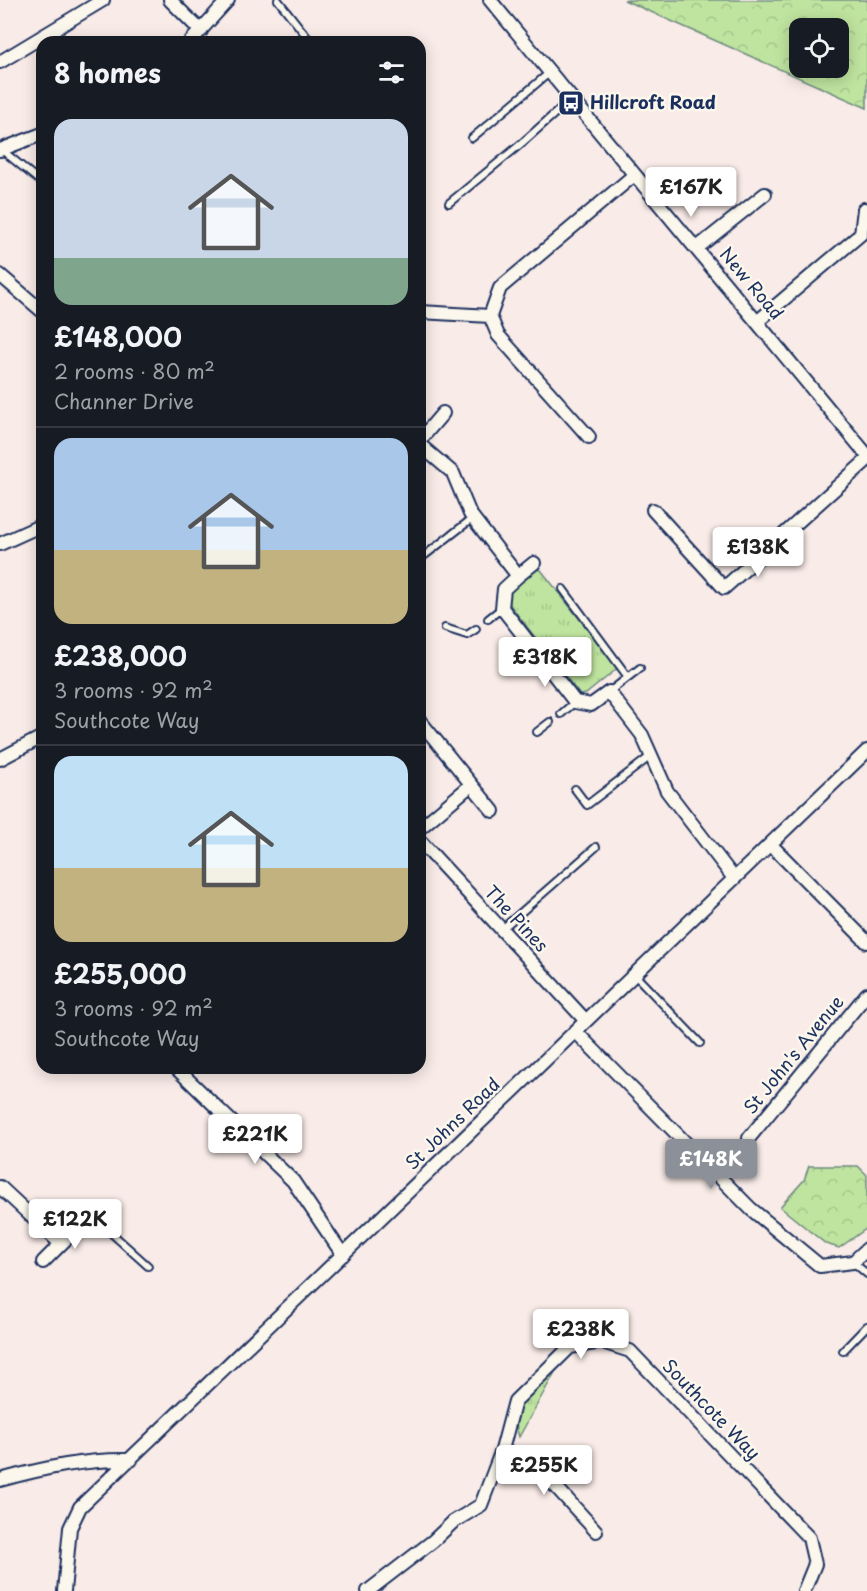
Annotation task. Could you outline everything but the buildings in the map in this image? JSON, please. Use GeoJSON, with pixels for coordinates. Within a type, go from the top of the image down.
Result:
{"type":"FeatureCollection","features":[{"type":"Feature","properties":{"kind":"street"},"geometry":{"type":"LineString","coordinates":[[43,36],[103,0]]}},
{"type":"Feature","properties":{"kind":"street"},"geometry":{"type":"LineString","coordinates":[[170,0],[201,31]]}},
{"type":"Feature","properties":{"kind":"street"},"geometry":{"type":"LineString","coordinates":[[196,36],[228,0]]}},
{"type":"Feature","properties":{"kind":"street","name":"New Road"},"geometry":{"type":"LineString","coordinates":[[490,0],[633,176],[758,321],[867,458]]}},
{"type":"Feature","properties":{"kind":"street"},"geometry":{"type":"LineString","coordinates":[[0,62],[36,40]]}},
{"type":"Feature","properties":{"kind":"street"},"geometry":{"type":"LineString","coordinates":[[1,150],[36,136]]}},
{"type":"Feature","properties":{"kind":"street"},"geometry":{"type":"LineString","coordinates":[[589,437],[498,335],[490,316],[500,288],[633,176]]}},
{"type":"Feature","properties":{"kind":"street"},"geometry":{"type":"LineString","coordinates":[[697,248],[765,194]]}},
{"type":"Feature","properties":{"kind":"street"},"geometry":{"type":"LineString","coordinates":[[758,321],[861,234],[864,209]]}},
{"type":"Feature","properties":{"kind":"street"},"geometry":{"type":"LineString","coordinates":[[0,274],[36,306]]}},
{"type":"Feature","properties":{"kind":"street"},"geometry":{"type":"LineString","coordinates":[[426,312],[490,316]]}},
{"type":"Feature","properties":{"kind":"street"},"geometry":{"type":"LineString","coordinates":[[426,433],[443,413]]}},
{"type":"Feature","properties":{"kind":"street"},"geometry":{"type":"LineString","coordinates":[[426,450],[453,473],[473,518],[518,576]]}},
{"type":"Feature","properties":{"kind":"street"},"geometry":{"type":"LineString","coordinates":[[653,510],[724,588],[867,458]]}},
{"type":"Feature","properties":{"kind":"street"},"geometry":{"type":"LineString","coordinates":[[0,544],[36,528]]}},
{"type":"Feature","properties":{"kind":"street"},"geometry":{"type":"LineString","coordinates":[[534,563],[504,589],[502,608],[575,702],[591,705],[609,692],[642,735],[667,791],[733,877]]}},
{"type":"Feature","properties":{"kind":"street"},"geometry":{"type":"LineString","coordinates":[[426,729],[493,811]]}},
{"type":"Feature","properties":{"kind":"street"},"geometry":{"type":"LineString","coordinates":[[0,759],[36,740]]}},
{"type":"Feature","properties":{"kind":"street","name":"St Johns Road"},"geometry":{"type":"LineString","coordinates":[[64,1591],[70,1528],[80,1507],[576,1032],[733,877],[867,751]]}},
{"type":"Feature","properties":{"kind":"street"},"geometry":{"type":"LineString","coordinates":[[426,823],[471,785]]}},
{"type":"Feature","properties":{"kind":"street"},"geometry":{"type":"LineString","coordinates":[[770,844],[867,942]]}},
{"type":"Feature","properties":{"kind":"street","name":"The Pines"},"geometry":{"type":"LineString","coordinates":[[426,848],[586,1021]]}},
{"type":"Feature","properties":{"kind":"street","name":"St John's Avenue"},"geometry":{"type":"LineString","coordinates":[[748,1138],[867,994]]}},
{"type":"Feature","properties":{"kind":"street"},"geometry":{"type":"LineString","coordinates":[[576,1032],[751,1209],[820,1266],[853,1262],[867,1249]]}},
{"type":"Feature","properties":{"kind":"street"},"geometry":{"type":"LineString","coordinates":[[182,1074],[293,1181],[343,1255]]}},
{"type":"Feature","properties":{"kind":"street"},"geometry":{"type":"LineString","coordinates":[[0,1187],[60,1243]]}},
{"type":"Feature","properties":{"kind":"street"},"geometry":{"type":"LineString","coordinates":[[44,1262],[60,1243],[86,1219]]}},
{"type":"Feature","properties":{"kind":"street","name":"Southcote Way"},"geometry":{"type":"LineString","coordinates":[[368,1591],[433,1541],[453,1522],[481,1504],[502,1450],[515,1401],[570,1347],[603,1342],[630,1352],[809,1538],[815,1564],[804,1591]]}},
{"type":"Feature","properties":{"kind":"street"},"geometry":{"type":"LineString","coordinates":[[502,1450],[538,1467],[596,1531]]}},
{"type":"Feature","properties":{"kind":"street"},"geometry":{"type":"LineString","coordinates":[[0,1480],[54,1465],[99,1459],[131,1460]]}},
{"type":"Feature","properties":{"kind":"lane"},"geometry":{"type":"LineString","coordinates":[[278,0],[306,36]]}},
{"type":"Feature","properties":{"kind":"lane"},"geometry":{"type":"LineString","coordinates":[[472,138],[549,73]]}},
{"type":"Feature","properties":{"kind":"lane"},"geometry":{"type":"LineString","coordinates":[[449,202],[522,143],[570,100]]}},
{"type":"Feature","properties":{"kind":"lane"},"geometry":{"type":"LineString","coordinates":[[1,150],[36,178]]}},
{"type":"Feature","properties":{"kind":"lane"},"geometry":{"type":"LineString","coordinates":[[426,555],[473,518]]}},
{"type":"Feature","properties":{"kind":"lane"},"geometry":{"type":"LineString","coordinates":[[563,589],[628,677]]}},
{"type":"Feature","properties":{"kind":"lane"},"geometry":{"type":"LineString","coordinates":[[488,619],[502,608]]}},
{"type":"Feature","properties":{"kind":"lane"},"geometry":{"type":"LineString","coordinates":[[445,628],[467,635],[476,629]]}},
{"type":"Feature","properties":{"kind":"lane"},"geometry":{"type":"LineString","coordinates":[[609,692],[640,668]]}},
{"type":"Feature","properties":{"kind":"lane"},"geometry":{"type":"LineString","coordinates":[[561,714],[575,702]]}},
{"type":"Feature","properties":{"kind":"lane"},"geometry":{"type":"LineString","coordinates":[[537,732],[550,722]]}},
{"type":"Feature","properties":{"kind":"lane"},"geometry":{"type":"LineString","coordinates":[[575,789],[587,805],[652,755]]}},
{"type":"Feature","properties":{"kind":"lane"},"geometry":{"type":"LineString","coordinates":[[501,930],[596,847]]}},
{"type":"Feature","properties":{"kind":"lane"},"geometry":{"type":"LineString","coordinates":[[635,974],[700,1043]]}},
{"type":"Feature","properties":{"kind":"lane"},"geometry":{"type":"LineString","coordinates":[[86,1219],[95,1221],[108,1230],[148,1266]]}},
{"type":"Feature","properties":{"kind":"lane"},"geometry":{"type":"LineString","coordinates":[[853,1262],[867,1274]]}},
{"type":"Feature","properties":{"kind":"lane"},"geometry":{"type":"LineString","coordinates":[[843,1351],[867,1326]]}},
{"type":"Feature","properties":{"kind":"green space"},"geometry":{"type":"Polygon","coordinates":[[[624,0],[867,0],[867,108],[800,78],[849,78],[849,18],[789,18],[789,73],[624,0]]]}},
{"type":"Feature","properties":{"kind":"green space"},"geometry":{"type":"Polygon","coordinates":[[[535,569],[541,570],[618,668],[586,694],[580,695],[510,605],[508,596],[511,589],[535,569]]]}},
{"type":"Feature","properties":{"kind":"green space"},"geometry":{"type":"Polygon","coordinates":[[[809,1166],[858,1166],[867,1175],[867,1228],[839,1248],[826,1244],[780,1207],[804,1180],[809,1166]]]}},
{"type":"Feature","properties":{"kind":"green space"},"geometry":{"type":"Polygon","coordinates":[[[559,1365],[519,1437],[516,1425],[517,1415],[526,1396],[559,1365]]]}},
{"type":"Feature","properties":{"kind":"place","name":"Hillcroft Road"},"geometry":{"type":"Point","coordinates":[571,103]}}]}
